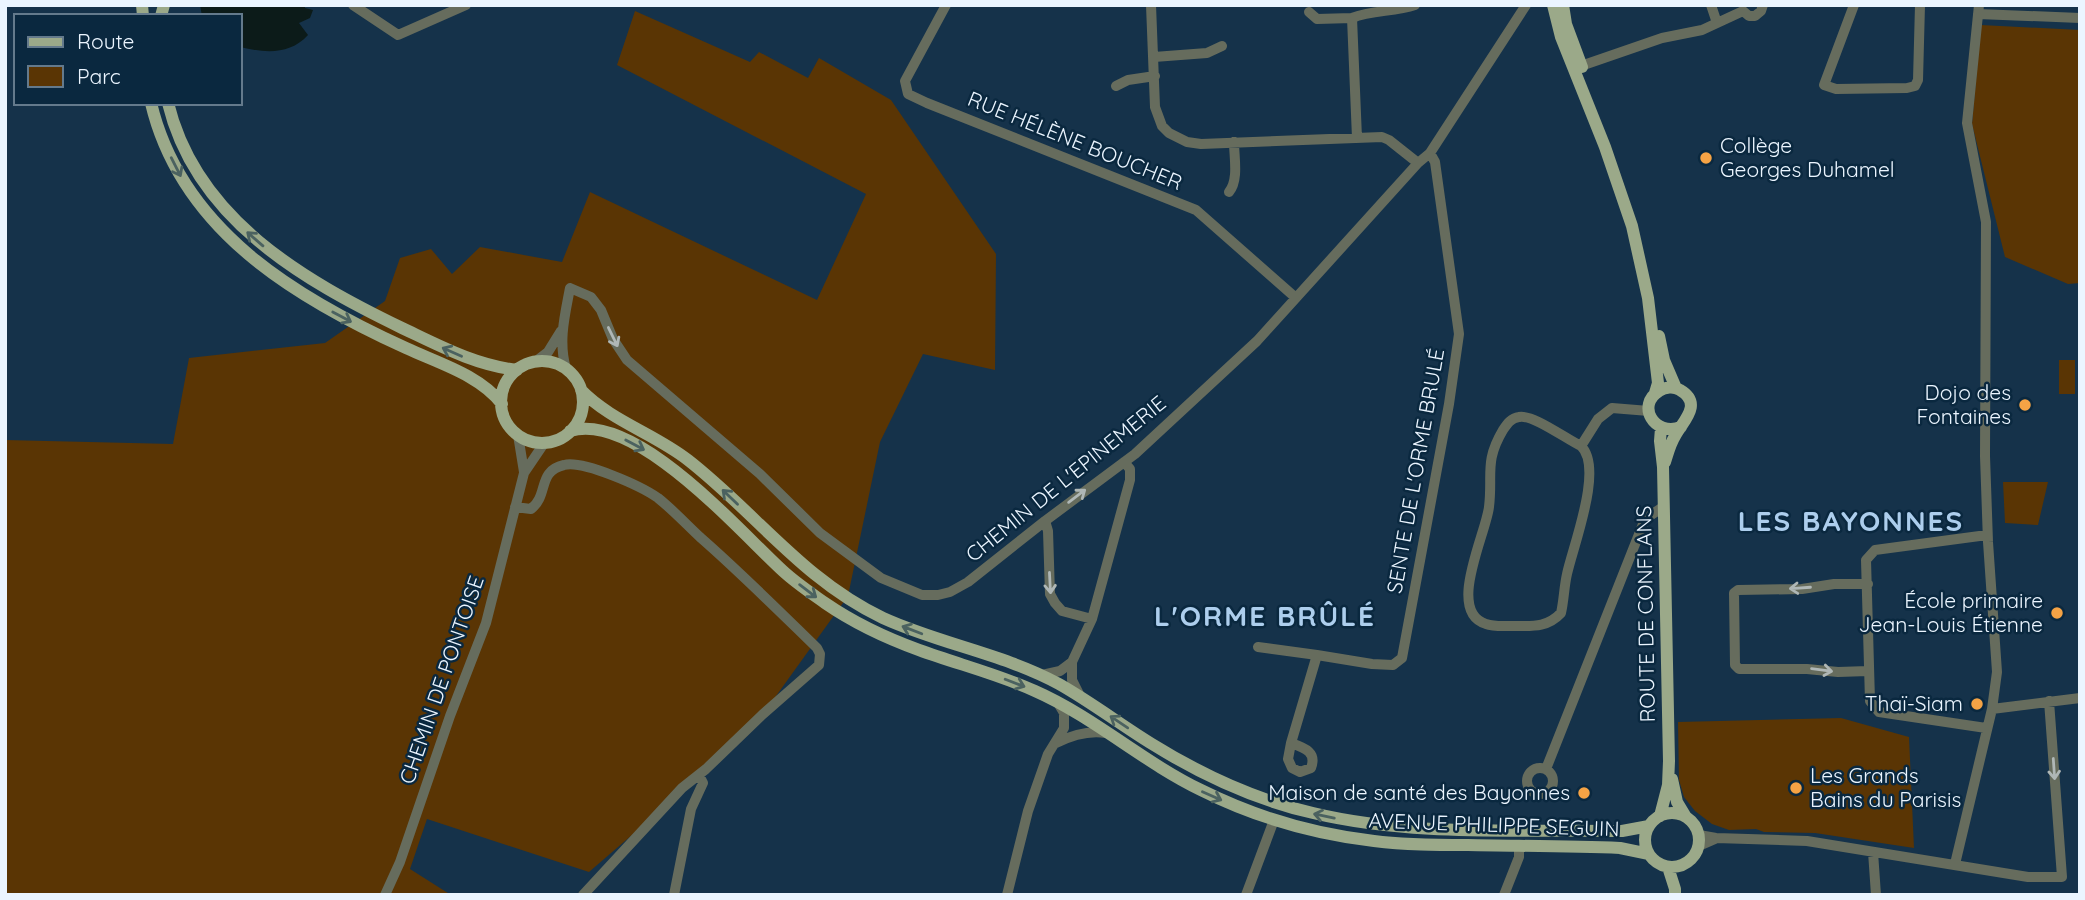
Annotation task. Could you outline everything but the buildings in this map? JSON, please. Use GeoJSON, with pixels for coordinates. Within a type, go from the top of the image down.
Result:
{"type":"FeatureCollection","features":[{"type":"Feature","properties":{"kind":"main road"},"geometry":{"type":"LineString","coordinates":[[1560,8],[1561,37],[1578,67],[1628,189],[1639,225],[1650,272],[1662,353],[1676,388],[1686,395],[1691,409],[1690,416],[1672,442],[1663,467]]}},
{"type":"Feature","properties":{"kind":"main road"},"geometry":{"type":"LineString","coordinates":[[1578,67],[1638,248],[1648,299],[1658,383],[1649,405],[1651,418],[1661,428],[1681,427]]}},
{"type":"Feature","properties":{"kind":"main road"},"geometry":{"type":"LineString","coordinates":[[152,105],[164,143],[188,190],[210,218],[249,256],[292,288],[338,314],[469,377],[490,391],[502,404]]}},
{"type":"Feature","properties":{"kind":"main road"},"geometry":{"type":"LineString","coordinates":[[169,105],[181,142],[208,188],[242,228],[270,252],[313,282],[438,345],[489,366],[517,370]]}},
{"type":"Feature","properties":{"kind":"main road"},"geometry":{"type":"LineString","coordinates":[[535,362],[554,363],[575,378],[581,390],[582,412],[570,431],[559,439],[545,442],[531,441],[518,435],[507,421],[502,404],[504,388],[517,370],[535,362]]}},
{"type":"Feature","properties":{"kind":"main road"},"geometry":{"type":"LineString","coordinates":[[1655,393],[1665,388],[1676,388]]}},
{"type":"Feature","properties":{"kind":"main road","name":"AVENUE PHILIPPE SEGUIN"},"geometry":{"type":"LineString","coordinates":[[581,390],[603,409],[651,435],[689,461],[792,556],[841,594],[904,627],[1041,675],[1209,776],[1266,800],[1312,813],[1364,823],[1416,828],[1622,831],[1649,826]]}},
{"type":"Feature","properties":{"kind":"main road","name":"AVENUE PHILIPPE SEGUIN"},"geometry":{"type":"LineString","coordinates":[[570,431],[586,428],[603,432],[651,454],[694,486],[797,583],[856,622],[888,638],[1035,690],[1185,782],[1234,805],[1274,820],[1376,842],[1620,848],[1649,854]]}},
{"type":"Feature","properties":{"kind":"main road","name":"ROUTE DE CONFLANS"},"geometry":{"type":"LineString","coordinates":[[1660,816],[1668,785],[1669,761],[1661,428]]}},
{"type":"Feature","properties":{"kind":"main road","name":"ROUTE DE CONFLANS"},"geometry":{"type":"LineString","coordinates":[[1669,761],[1677,802],[1686,817]]}},
{"type":"Feature","properties":{"kind":"main road"},"geometry":{"type":"LineString","coordinates":[[1675,892],[1687,863],[1696,853],[1699,841],[1697,828],[1678,813],[1660,816],[1649,826],[1645,840],[1649,854],[1657,863],[1668,867],[1687,863]]}},
{"type":"Feature","properties":{"kind":"main road"},"geometry":{"type":"LineString","coordinates":[[1668,867],[1675,892]]}},
{"type":"Feature","properties":{"kind":"street"},"geometry":{"type":"LineString","coordinates":[[353,5],[398,35],[466,5]]}},
{"type":"Feature","properties":{"kind":"street","name":"RUE HÉLÈNE BOUCHER"},"geometry":{"type":"LineString","coordinates":[[946,5],[905,81],[908,94],[1196,210],[1296,298]]}},
{"type":"Feature","properties":{"kind":"street"},"geometry":{"type":"LineString","coordinates":[[1151,5],[1155,107],[1162,126],[1169,133],[1187,142],[1201,144],[1382,137],[1418,163]]}},
{"type":"Feature","properties":{"kind":"street"},"geometry":{"type":"LineString","coordinates":[[1309,12],[1317,19],[1352,18],[1415,5]]}},
{"type":"Feature","properties":{"kind":"street"},"geometry":{"type":"LineString","coordinates":[[1711,5],[1717,23]]}},
{"type":"Feature","properties":{"kind":"street"},"geometry":{"type":"LineString","coordinates":[[1578,67],[1662,38],[1702,30],[1743,8],[1751,17],[1755,16],[1763,5]]}},
{"type":"Feature","properties":{"kind":"street"},"geometry":{"type":"LineString","coordinates":[[1854,5],[1824,85],[1836,89],[1915,86],[1918,80],[1920,5]]}},
{"type":"Feature","properties":{"kind":"street","name":"CHEMIN DE L'EPINEMERIE"},"geometry":{"type":"LineString","coordinates":[[563,327],[570,288],[591,297],[601,310],[613,339],[626,360],[760,474],[820,533],[881,578],[922,595],[950,592],[968,582],[1124,462],[1258,341],[1418,163],[1430,153],[1526,6]]}},
{"type":"Feature","properties":{"kind":"street"},"geometry":{"type":"LineString","coordinates":[[1955,864],[1992,709],[1997,672],[1987,535],[1986,222],[1967,123],[1979,10],[2080,18]]}},
{"type":"Feature","properties":{"kind":"street"},"geometry":{"type":"LineString","coordinates":[[1352,18],[1357,138]]}},
{"type":"Feature","properties":{"kind":"street"},"geometry":{"type":"LineString","coordinates":[[1154,57],[1207,53],[1222,46]]}},
{"type":"Feature","properties":{"kind":"street"},"geometry":{"type":"LineString","coordinates":[[1116,86],[1128,80],[1155,76]]}},
{"type":"Feature","properties":{"kind":"street"},"geometry":{"type":"LineString","coordinates":[[1229,192],[1235,182],[1234,142]]}},
{"type":"Feature","properties":{"kind":"street","name":"SENTE DE L'ORME BRULÉ"},"geometry":{"type":"LineString","coordinates":[[1317,655],[1383,665],[1393,665],[1402,658],[1460,334],[1435,162],[1430,153]]}},
{"type":"Feature","properties":{"kind":"street"},"geometry":{"type":"LineString","coordinates":[[535,362],[548,352],[563,327]]}},
{"type":"Feature","properties":{"kind":"street"},"geometry":{"type":"LineString","coordinates":[[563,327],[562,352],[566,369]]}},
{"type":"Feature","properties":{"kind":"street"},"geometry":{"type":"LineString","coordinates":[[1581,446],[1598,419],[1612,408],[1649,411]]}},
{"type":"Feature","properties":{"kind":"street"},"geometry":{"type":"LineString","coordinates":[[1525,416],[1581,446],[1587,455],[1588,490],[1567,574],[1561,612],[1547,624],[1538,627],[1486,625],[1469,609],[1468,592],[1489,506],[1493,447],[1510,420],[1525,416]]}},
{"type":"Feature","properties":{"kind":"street","name":"CHEMIN DE PONTOISE"},"geometry":{"type":"LineString","coordinates":[[518,435],[524,473]]}},
{"type":"Feature","properties":{"kind":"street","name":"CHEMIN DE PONTOISE"},"geometry":{"type":"LineString","coordinates":[[385,895],[400,862],[485,623],[524,473],[545,442]]}},
{"type":"Feature","properties":{"kind":"street"},"geometry":{"type":"LineString","coordinates":[[1081,697],[1072,680],[1072,662],[1092,619],[1130,480],[1130,469],[1124,462]]}},
{"type":"Feature","properties":{"kind":"street"},"geometry":{"type":"LineString","coordinates":[[516,507],[531,509],[539,502],[544,481],[550,471],[565,464],[586,466],[634,484],[667,506],[817,648],[820,654],[819,665],[682,788],[583,895]]}},
{"type":"Feature","properties":{"kind":"street"},"geometry":{"type":"LineString","coordinates":[[1546,769],[1645,519],[1663,507]]}},
{"type":"Feature","properties":{"kind":"street"},"geometry":{"type":"LineString","coordinates":[[1045,521],[1048,531],[1050,594],[1062,611],[1092,619]]}},
{"type":"Feature","properties":{"kind":"street"},"geometry":{"type":"LineString","coordinates":[[1986,727],[1879,712],[1870,701],[1866,560],[1875,550],[1987,535]]}},
{"type":"Feature","properties":{"kind":"street"},"geometry":{"type":"LineString","coordinates":[[1868,584],[1738,590],[1734,593],[1735,665],[1738,669],[1807,669],[1838,673],[1868,671]]}},
{"type":"Feature","properties":{"kind":"street"},"geometry":{"type":"LineString","coordinates":[[1258,647],[1317,655],[1291,743]]}},
{"type":"Feature","properties":{"kind":"street"},"geometry":{"type":"LineString","coordinates":[[1041,675],[1060,671],[1072,662]]}},
{"type":"Feature","properties":{"kind":"street"},"geometry":{"type":"LineString","coordinates":[[1992,709],[2080,698]]}},
{"type":"Feature","properties":{"kind":"street"},"geometry":{"type":"LineString","coordinates":[[1699,841],[1716,838],[1808,841],[2028,877],[2062,877],[2049,701]]}},
{"type":"Feature","properties":{"kind":"street"},"geometry":{"type":"LineString","coordinates":[[1007,895],[1028,811],[1048,754],[1065,723],[1064,713],[1058,702]]}},
{"type":"Feature","properties":{"kind":"street"},"geometry":{"type":"LineString","coordinates":[[1056,743],[1077,734],[1107,734]]}},
{"type":"Feature","properties":{"kind":"street"},"geometry":{"type":"LineString","coordinates":[[674,895],[691,809],[703,783],[699,775]]}},
{"type":"Feature","properties":{"kind":"street"},"geometry":{"type":"LineString","coordinates":[[1246,895],[1274,820]]}},
{"type":"Feature","properties":{"kind":"street"},"geometry":{"type":"LineString","coordinates":[[1503,895],[1519,857],[1519,846]]}},
{"type":"Feature","properties":{"kind":"street"},"geometry":{"type":"LineString","coordinates":[[1873,852],[1876,895]]}},
{"type":"Feature","properties":{"kind":"green space"},"geometry":{"type":"Polygon","coordinates":[[[635,11],[750,62],[759,52],[808,78],[819,58],[891,100],[996,254],[995,370],[923,354],[880,442],[848,596],[748,735],[589,872],[427,819],[410,869],[451,895],[5,895],[5,440],[173,444],[189,358],[325,343],[385,301],[400,258],[431,249],[452,274],[480,247],[562,262],[590,192],[817,300],[866,194],[617,65],[635,11]]]}},
{"type":"Feature","properties":{"kind":"green space"},"geometry":{"type":"Polygon","coordinates":[[[1981,25],[2080,30],[2080,283],[2068,284],[2005,257],[1972,124],[1981,25]]]}},
{"type":"Feature","properties":{"kind":"green space"},"geometry":{"type":"Polygon","coordinates":[[[2059,360],[2075,360],[2075,394],[2059,394],[2059,360]]]}},
{"type":"Feature","properties":{"kind":"green space"},"geometry":{"type":"Polygon","coordinates":[[[2003,482],[2048,482],[2038,525],[2005,523],[2003,482]]]}},
{"type":"Feature","properties":{"kind":"green space","name":"Les Grands Bains du Parisis"},"geometry":{"type":"Polygon","coordinates":[[[1841,718],[1909,737],[1914,848],[1815,833],[1729,830],[1712,824],[1695,811],[1684,797],[1679,780],[1678,722],[1841,718]]]}},
{"type":"Feature","properties":{"kind":"shaded area"},"geometry":{"type":"Polygon","coordinates":[[[200,5],[305,5],[305,8],[313,10],[310,18],[299,23],[308,35],[301,42],[277,51],[242,47],[242,14],[202,14],[200,5]]]}},
{"type":"Feature","properties":{"kind":"place","name":"Collège Georges Duhamel"},"geometry":{"type":"Point","coordinates":[1706,158]}},
{"type":"Feature","properties":{"kind":"place","name":"Dojo des Fontaines"},"geometry":{"type":"Point","coordinates":[2025,405]}},
{"type":"Feature","properties":{"kind":"place","name":"École primaire Jean-Louis Étienne"},"geometry":{"type":"Point","coordinates":[2057,613]}},
{"type":"Feature","properties":{"kind":"place","name":"Thaï-Siam"},"geometry":{"type":"Point","coordinates":[1977,704]}},
{"type":"Feature","properties":{"kind":"place","name":"Les Grands Bains du Parisis"},"geometry":{"type":"Point","coordinates":[1796,788]}},
{"type":"Feature","properties":{"kind":"place","name":"Maison de santé des Bayonnes"},"geometry":{"type":"Point","coordinates":[1584,793]}},
{"type":"Feature","properties":{"kind":"district","name":"LES BAYONNES"},"geometry":{"type":"Point","coordinates":[1851,521]}},
{"type":"Feature","properties":{"kind":"district","name":"L'ORME BRÛLÉ"},"geometry":{"type":"Point","coordinates":[1265,616]}}]}
